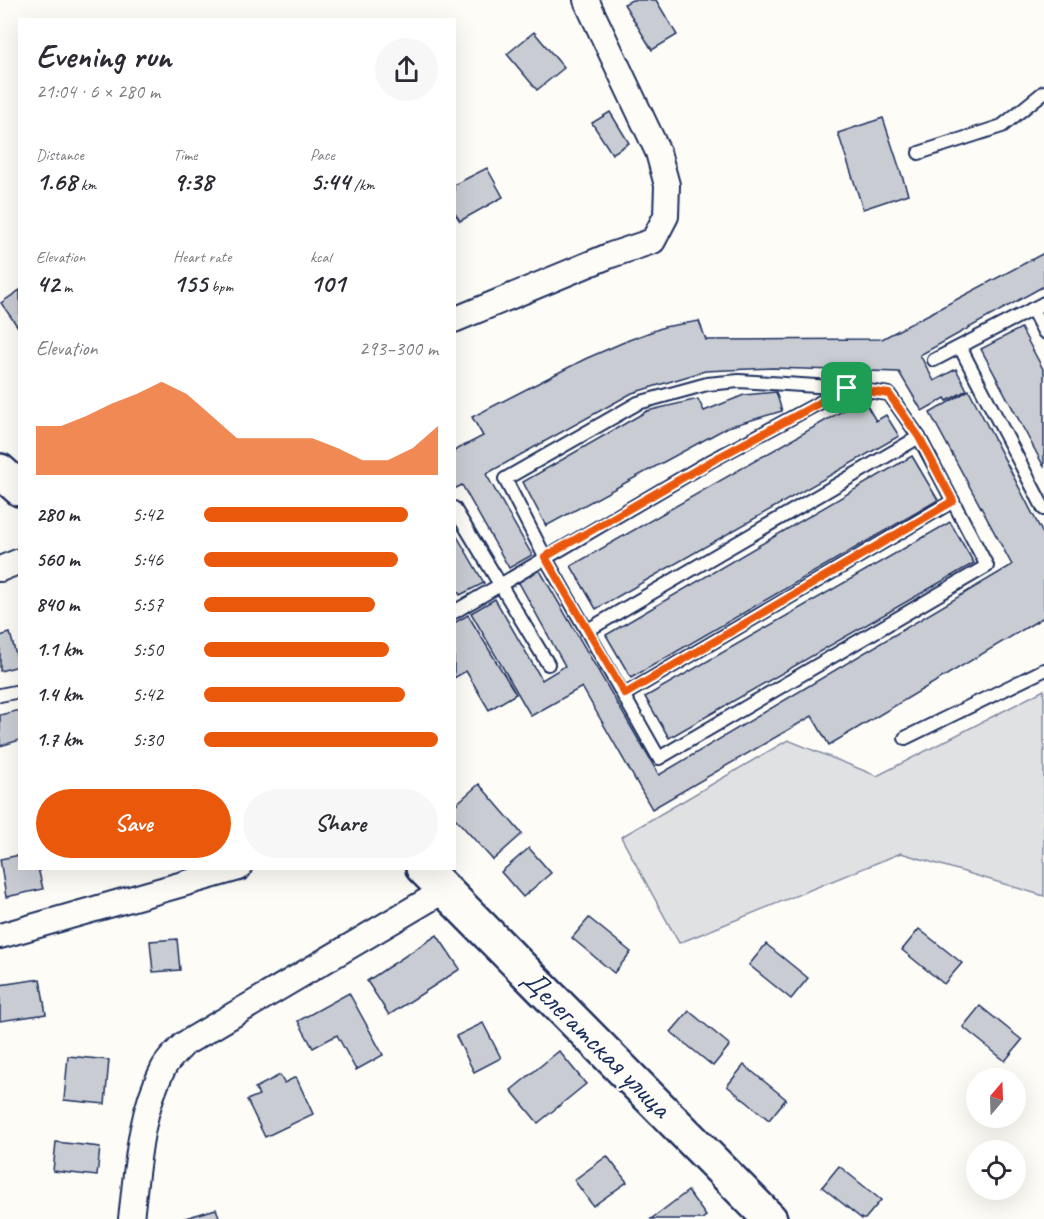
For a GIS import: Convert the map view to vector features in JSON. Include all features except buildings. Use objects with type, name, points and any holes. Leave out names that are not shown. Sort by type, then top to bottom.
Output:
[{"type":"street","points":[[456,319],[611,255],[652,241],[666,216],[667,185],[658,152],[586,0]]},
{"type":"street","points":[[0,471],[18,487]]},
{"type":"street","points":[[0,569],[18,562]]},
{"type":"street","points":[[0,936],[232,870]]},
{"type":"street","points":[[132,1219],[140,1144],[153,1092],[164,1066],[184,1044],[434,879]]},
{"type":"street","name":"Делегатская улица","points":[[434,879],[770,1219]]},
{"type":"lane","points":[[919,153],[1002,126],[1044,92]]},
{"type":"lane","points":[[934,360],[1044,303]]},
{"type":"lane","points":[[1032,309],[1044,332]]},
{"type":"lane","points":[[960,347],[1044,509]]},
{"type":"lane","points":[[739,381],[847,388],[889,394],[919,437],[987,566],[659,758],[625,694],[545,557],[505,479],[638,403],[706,384],[739,381]]},
{"type":"lane","points":[[456,611],[710,462],[847,388]]},
{"type":"lane","points":[[588,630],[919,437]]},
{"type":"lane","points":[[625,694],[953,501]]},
{"type":"lane","points":[[456,511],[548,664]]},
{"type":"lane","points":[[905,738],[1044,670]]},
{"type":"lane","points":[[0,695],[18,690]]},
{"type":"shaded area","points":[[1044,690],[1044,896],[901,853],[679,943],[621,837],[788,740],[877,776]]},
{"type":"route","points":[[847,388],[889,394],[919,437],[953,501],[625,694],[545,557],[710,462],[847,388]]}]
